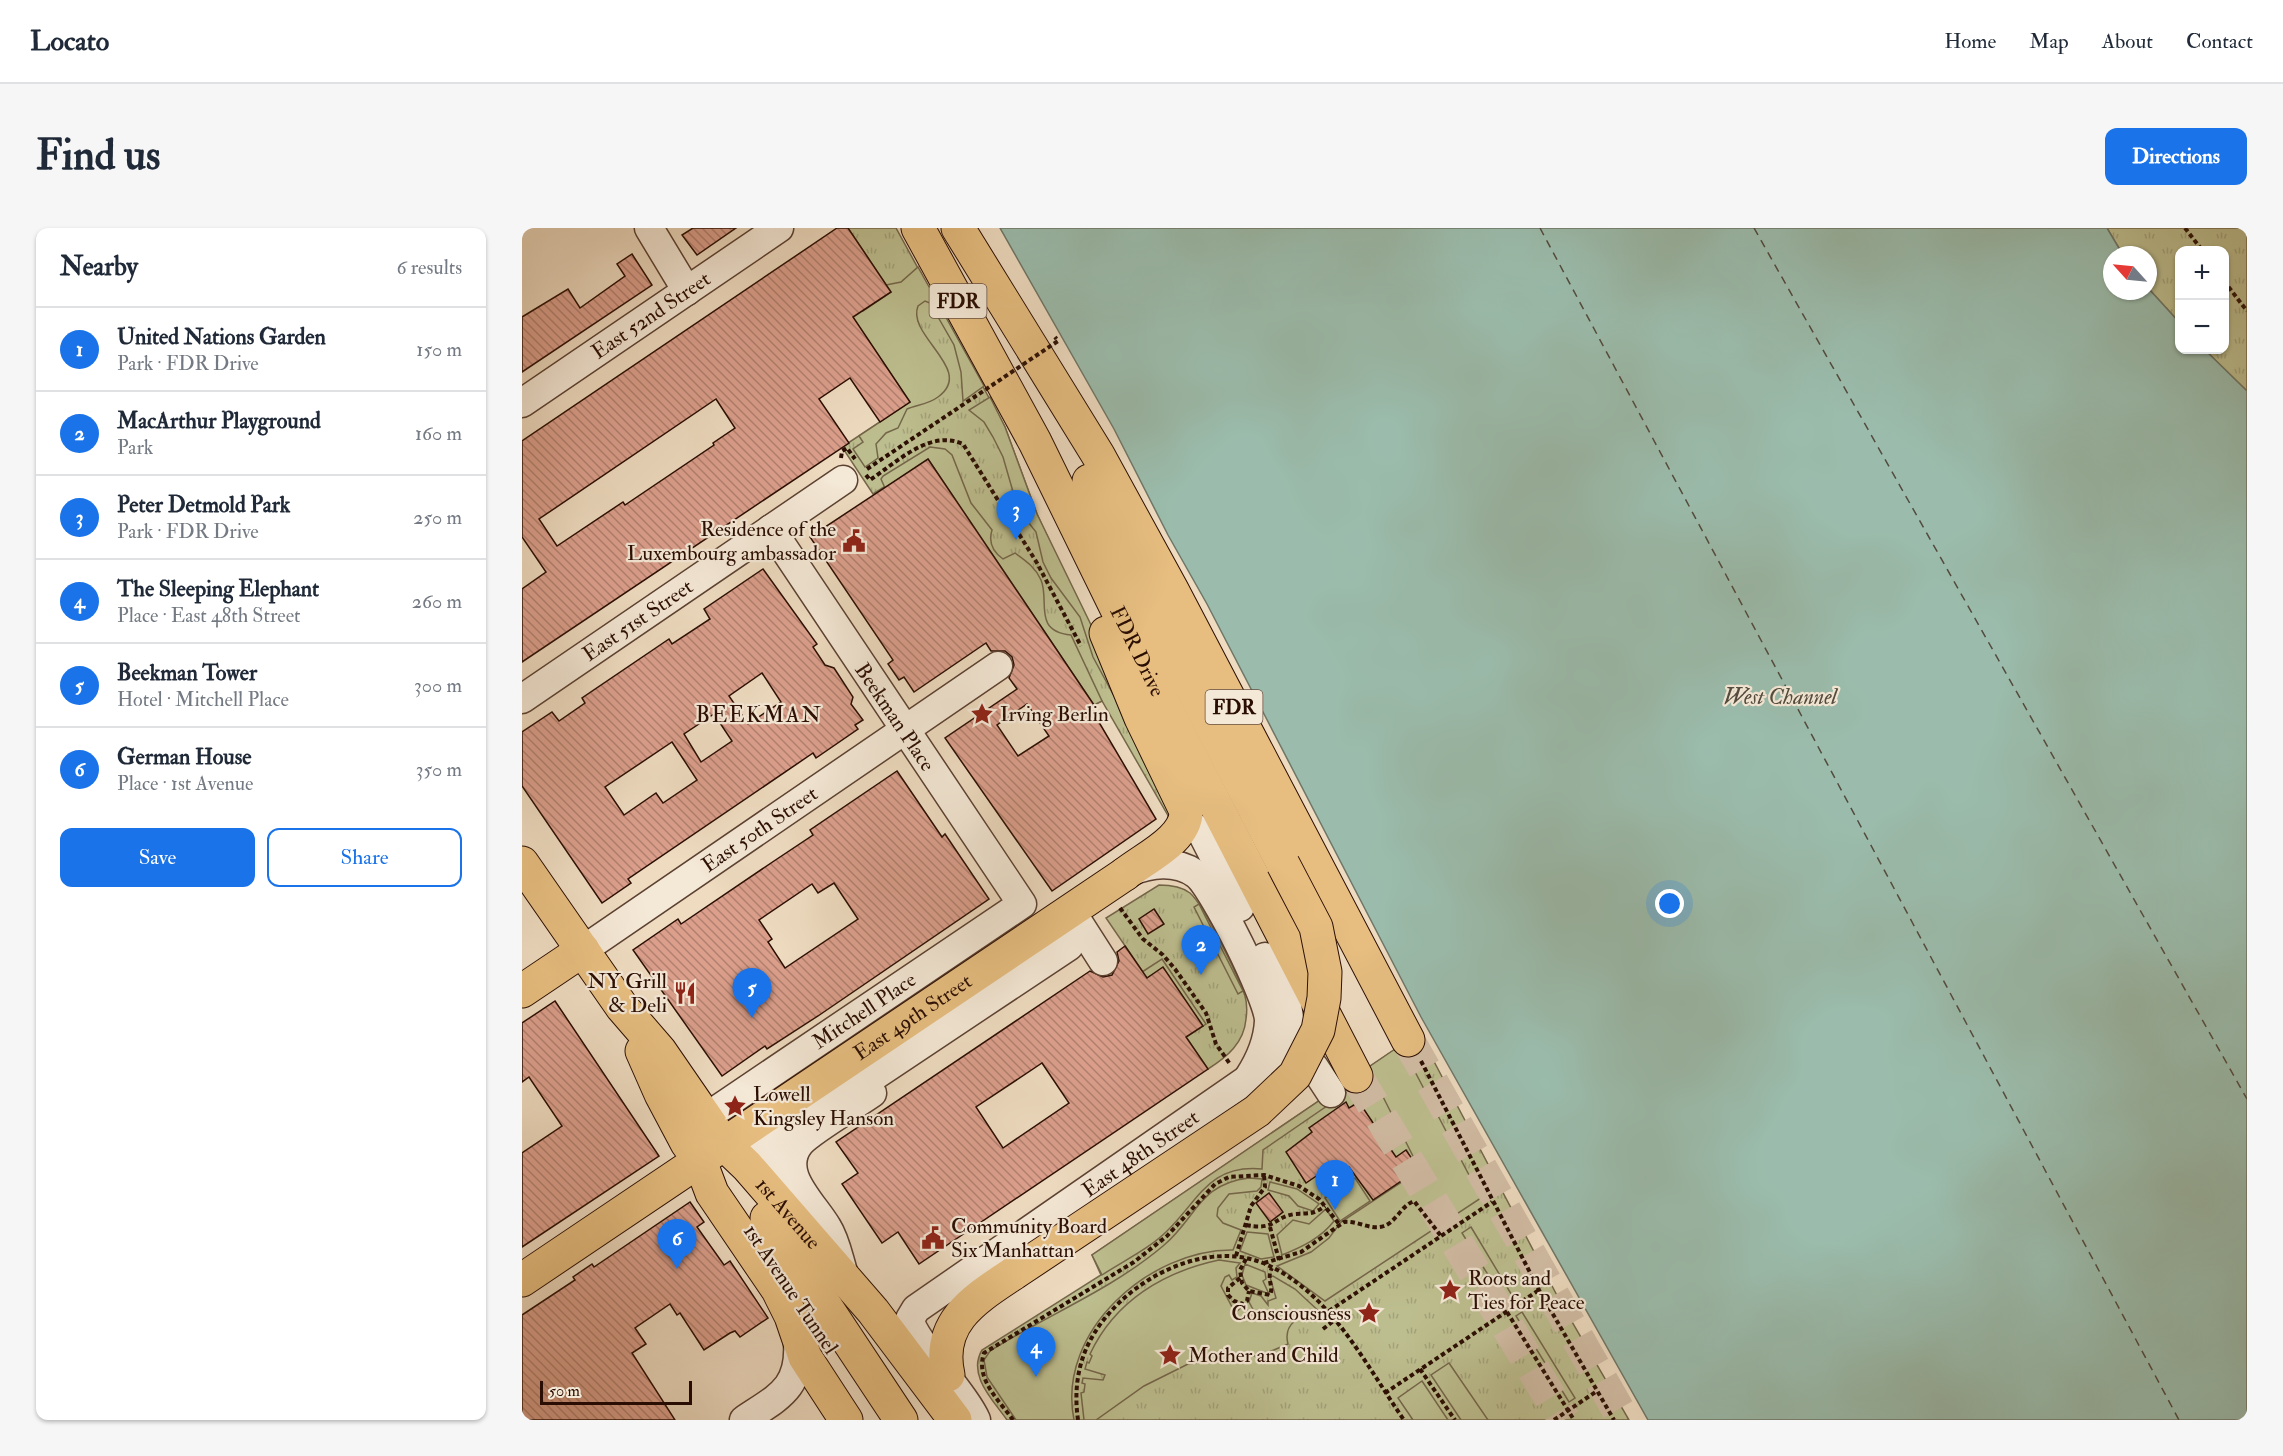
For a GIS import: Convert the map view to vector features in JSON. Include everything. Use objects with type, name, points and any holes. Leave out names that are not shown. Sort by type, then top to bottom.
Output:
[{"type":"main road","name":"FDR Drive","points":[[918,228],[1066,503],[1344,1085]]},
{"type":"main road","name":"FDR","points":[[958,228],[1098,455],[1172,590],[1413,1047]]},
{"type":"main road","points":[[948,1375],[944,1348],[952,1326],[975,1300],[1257,1111],[1286,1086],[1302,1065],[1322,1015],[1325,972],[1316,927],[1161,629],[1090,485],[1050,379]]},
{"type":"main road","points":[[1066,503],[1081,568],[1093,605],[1141,718],[1186,811],[1186,823]]},
{"type":"main road","name":"East 49th Street","points":[[522,1280],[712,1153],[832,1094],[1071,911],[1174,837],[1186,823]]},
{"type":"main road","name":"1st Avenue","points":[[522,863],[622,1007],[660,1051],[705,1118],[712,1153],[711,1193],[778,1290],[791,1316],[798,1342],[810,1367],[846,1420]]},
{"type":"main road","name":"East 50th Street","points":[[522,991],[584,950]]},
{"type":"main road","name":"1st Avenue","points":[[622,1007],[661,1094],[687,1143],[747,1166],[899,1344],[956,1420]]},
{"type":"main road","name":"1st Avenue Tunnel","points":[[712,1153],[724,1189],[811,1315],[879,1420]]},
{"type":"main road","name":"1st Avenue Tunnel","points":[[712,1153],[741,1179],[901,1420]]},
{"type":"street","points":[[649,228],[687,291]]},
{"type":"street","name":"East 52nd Street","points":[[522,403],[779,228]]},
{"type":"street","name":"East 51st Street","points":[[522,699],[854,471]]},
{"type":"street","name":"Beekman Place","points":[[771,529],[904,731],[1022,903]]},
{"type":"street","name":"East 50th Street","points":[[584,950],[998,666]]},
{"type":"street","points":[[1186,823],[1196,826],[1207,840],[1286,998],[1294,1051]]},
{"type":"street","points":[[1125,874],[1149,865],[1160,864],[1189,870],[1202,879],[1256,981],[1269,1019],[1278,1036],[1314,1067],[1344,1085]]},
{"type":"street","name":"Mitchell Place","points":[[705,1118],[1022,903]]},
{"type":"street","points":[[832,1094],[1098,953],[1071,911]]},
{"type":"street","points":[[832,1094],[844,1096],[1069,946],[1063,937],[832,1094],[792,1156],[791,1168],[797,1182],[829,1230],[846,1280]]},
{"type":"street","points":[[1235,1075],[1262,1054],[1269,1019]]},
{"type":"street","name":"East 48th Street","points":[[976,1420],[948,1375],[914,1331],[910,1319],[916,1309],[1235,1075],[1294,1051]]},
{"type":"street","points":[[744,1420],[789,1389],[797,1370],[798,1342]]},
{"type":"path","points":[[2185,228],[2199,246]]},
{"type":"path","points":[[2229,288],[2247,311]]},
{"type":"path","points":[[854,471],[1058,341],[1055,337]]},
{"type":"path","points":[[931,434],[935,439]]},
{"type":"path","points":[[849,450],[847,448],[842,451],[854,471],[870,480],[935,439],[953,439],[963,444],[970,451],[1037,563],[1083,651]]},
{"type":"path","points":[[1120,909],[1143,939],[1164,955],[1206,1013],[1216,1044],[1235,1075]]},
{"type":"path","points":[[1413,1047],[1539,1290],[1614,1420]]},
{"type":"path","points":[[1236,1256],[1251,1206],[1264,1187],[1264,1174]]},
{"type":"path","points":[[1013,1420],[983,1378],[980,1363],[984,1353],[1134,1262],[1167,1236],[1215,1184],[1229,1177],[1264,1174],[1299,1186],[1326,1206],[1339,1224]]},
{"type":"path","points":[[1263,1263],[1279,1260],[1312,1246],[1339,1224],[1349,1221],[1382,1227],[1414,1201],[1441,1236]]},
{"type":"path","points":[[1329,1311],[1492,1202]]},
{"type":"path","points":[[1246,1225],[1270,1227],[1296,1214],[1314,1214],[1326,1206]]},
{"type":"path","points":[[1270,1227],[1279,1260]]},
{"type":"path","points":[[1078,1420],[1077,1380],[1084,1356],[1093,1336],[1124,1300],[1158,1274],[1179,1264],[1201,1257],[1236,1256],[1263,1263],[1272,1268],[1329,1311],[1404,1420]]},
{"type":"path","points":[[1246,1259],[1240,1270],[1240,1278],[1250,1291],[1270,1295],[1272,1291],[1269,1274],[1272,1268]]},
{"type":"path","points":[[1240,1278],[1228,1288],[1228,1295],[1234,1301],[1243,1304],[1247,1301],[1250,1291]]},
{"type":"path","points":[[1385,1393],[1539,1290]]},
{"type":"path","points":[[1507,1312],[1574,1420]]},
{"type":"path","points":[[1323,1329],[1336,1319]]},
{"type":"path","points":[[1420,1370],[1455,1420]]},
{"type":"path","points":[[1554,1420],[1597,1391]]},
{"type":"green space","points":[[848,228],[896,228],[1005,427],[1037,514],[1173,805],[1170,819],[1102,701],[1094,705],[928,459],[873,494],[842,447],[910,402],[849,312],[863,311],[891,292]]},
{"type":"green space","points":[[2107,228],[2247,228],[2247,391],[2209,354],[2229,354],[2229,246],[2175,246],[2175,318],[2157,298],[2157,246],[2118,246]]},
{"type":"green space","points":[[918,267],[984,386],[963,401],[961,372],[954,345],[930,303],[925,301],[918,306],[917,317],[921,329],[945,364],[949,376],[948,387],[938,397],[927,403],[907,409],[898,428],[886,433],[876,444],[878,458],[865,467],[853,449],[863,442],[859,436],[910,402],[849,312],[863,311],[891,292],[886,285],[901,282]]},
{"type":"green space","points":[[990,397],[1005,427],[1037,514],[1094,631],[1116,693],[1113,694],[1093,657],[1080,617],[1051,578],[1043,562],[1036,532],[1018,509],[1003,457],[993,437],[984,422],[969,410]]},
{"type":"green space","points":[[930,447],[945,449],[952,455],[971,503],[992,530],[991,543],[997,553],[1003,559],[1015,553],[1036,571],[1043,588],[1047,621],[1051,628],[1071,635],[1102,701],[1094,705],[928,459],[885,488],[881,479],[883,476]]},
{"type":"green space","points":[[1159,885],[1183,889],[1196,900],[1220,942],[1245,996],[1246,1016],[1242,1035],[1228,1054],[1208,1069],[1186,1037],[1203,1026],[1147,978],[1106,918]]},
{"type":"green space","points":[[1199,904],[1243,991],[1238,994],[1194,907]]},
{"type":"green space","points":[[1162,959],[1206,1024],[1203,1026],[1163,968],[1147,978],[1142,972]]},
{"type":"green space","points":[[1419,1033],[1561,1303],[1629,1420],[1007,1420],[989,1396],[980,1378],[978,1359],[982,1350],[1101,1275],[1092,1255]]},
{"type":"green space","points":[[1401,1045],[1481,1198],[1325,1301],[1277,1266],[1311,1252],[1329,1238],[1341,1222],[1420,1170],[1372,1075],[1263,1150],[1262,1169],[1229,1172],[1217,1178],[1197,1196],[1160,1237],[1102,1275],[1092,1255]]},
{"type":"green space","points":[[1249,1178],[1262,1179],[1261,1187],[1257,1191],[1229,1194],[1218,1208],[1217,1216],[1223,1223],[1241,1230],[1233,1250],[1202,1253],[1171,1264],[1141,1280],[1116,1301],[1095,1327],[1080,1356],[1072,1387],[1074,1420],[1016,1420],[987,1377],[984,1360],[990,1351],[1143,1262],[1174,1235],[1208,1195],[1232,1181]]},
{"type":"green space","points":[[1355,1178],[1370,1201],[1340,1221],[1325,1198]]},
{"type":"green space","points":[[1270,1182],[1297,1189],[1319,1204],[1313,1211],[1298,1206],[1289,1196],[1268,1190]]},
{"type":"green space","points":[[1326,1209],[1334,1221],[1329,1227],[1311,1241],[1282,1255],[1277,1235],[1293,1220],[1309,1224]]},
{"type":"green space","points":[[1471,1227],[1513,1297],[1505,1302],[1462,1233]]},
{"type":"green space","points":[[1247,1232],[1268,1234],[1274,1257],[1261,1259],[1240,1251]]},
{"type":"green space","points":[[1219,1260],[1240,1263],[1236,1268],[1237,1277],[1232,1280],[1229,1275],[1225,1277],[1221,1286],[1232,1307],[1235,1307],[1237,1311],[1243,1306],[1253,1316],[1256,1315],[1249,1302],[1252,1293],[1261,1296],[1268,1305],[1268,1301],[1276,1298],[1270,1277],[1273,1276],[1295,1289],[1323,1315],[1318,1318],[1305,1316],[1294,1321],[1288,1331],[1288,1344],[1262,1355],[1188,1364],[1144,1386],[1096,1420],[1084,1420],[1081,1393],[1084,1392],[1083,1378],[1103,1380],[1105,1375],[1085,1369],[1087,1362],[1089,1363],[1092,1356],[1090,1354],[1100,1335],[1113,1319],[1127,1304],[1160,1281],[1198,1265]]},
{"type":"green space","points":[[1245,1264],[1265,1272],[1266,1279],[1263,1281],[1269,1294],[1246,1285],[1242,1275]]},
{"type":"green space","points":[[1522,1312],[1575,1398],[1569,1402],[1516,1316]]},
{"type":"green space","points":[[1449,1363],[1488,1420],[1461,1420],[1431,1375]]},
{"type":"green space","points":[[1422,1381],[1448,1420],[1413,1420],[1398,1398]]},
{"type":"water","name":"West Channel","points":[[1000,228],[2107,228],[2118,246],[2103,246],[2103,300],[2157,300],[2157,298],[2175,318],[2175,354],[2209,354],[2247,391],[2247,1420],[1648,1420],[1421,1017],[1114,429]]},
{"type":"building","points":[[693,228],[736,228],[697,255],[682,235]]},
{"type":"building","points":[[837,228],[848,228],[891,292],[853,317],[910,402],[880,422],[850,378],[819,399],[849,443],[522,662],[522,589],[546,572],[522,537],[522,441]],"holes":[[[716,399],[735,428],[713,443],[714,445],[625,505],[623,502],[557,546],[539,519]]]},
{"type":"building","points":[[632,254],[652,285],[522,372],[522,317],[568,289],[580,308],[625,276],[617,264]]},
{"type":"building","points":[[928,459],[1094,705],[1090,707],[1156,819],[1052,891],[945,738],[1017,689],[1009,678],[1014,665],[1012,657],[1005,651],[991,651],[986,643],[914,692],[904,677],[899,680],[888,664],[893,660],[810,537]],"holes":[[[1027,704],[1049,736],[1018,756],[997,725]]]},
{"type":"building","points":[[763,569],[817,644],[813,647],[825,665],[834,668],[853,697],[851,704],[863,720],[855,725],[858,729],[816,758],[813,753],[628,879],[631,883],[602,903],[522,786],[522,732],[552,712],[559,721],[585,703],[582,698],[669,639],[672,644],[710,619],[704,609]],"holes":[[[762,673],[781,702],[748,724],[729,696]],[[714,714],[732,741],[701,762],[684,734]],[[672,742],[697,780],[663,803],[656,793],[624,815],[605,787]]]},
{"type":"building","points":[[897,771],[942,837],[945,834],[989,899],[818,1016],[767,1049],[765,1046],[722,1076],[633,950],[678,919],[681,924],[813,835],[810,830]],"holes":[[[834,883],[858,919],[785,968],[768,942],[772,939],[759,920],[812,884],[818,893]]]},
{"type":"building","points":[[1154,909],[1164,924],[1148,934],[1139,919]]},
{"type":"building","points":[[1125,946],[1147,978],[1163,967],[1203,1026],[1186,1037],[1208,1069],[919,1264],[898,1232],[882,1243],[842,1184],[858,1173],[836,1142],[1090,971],[1103,977],[1112,975],[1119,961],[1117,952]],"holes":[[[1042,1063],[1069,1103],[1003,1148],[976,1107]]]},
{"type":"building","points":[[555,1001],[659,1156],[522,1247],[522,1153],[562,1126],[529,1077],[522,1082],[522,1023]]},
{"type":"building","points":[[1346,1102],[1349,1108],[1359,1102],[1396,1157],[1406,1150],[1419,1169],[1373,1200],[1349,1167],[1340,1173],[1334,1164],[1306,1183],[1286,1152],[1312,1132],[1309,1128]]},
{"type":"building","points":[[1269,1193],[1283,1212],[1270,1222],[1256,1203]]},
{"type":"building","points":[[690,1202],[704,1222],[697,1227],[724,1265],[730,1261],[768,1318],[740,1337],[735,1331],[704,1350],[680,1313],[677,1315],[670,1304],[635,1328],[646,1344],[632,1353],[675,1420],[522,1420],[522,1315],[575,1280],[573,1277],[592,1264],[594,1267]]},
{"type":"ferry route","points":[[1540,228],[2179,1420]]},
{"type":"ferry route","points":[[1754,228],[2247,1099]]},
{"type":"tunnel","points":[[1408,1040],[1624,1420]]},
{"type":"tunnel","points":[[1356,1076],[1564,1420]]},
{"type":"place","name":"Peter Detmold Park","points":[[1016,540]]},
{"type":"place","name":"Residence of the Luxembourg ambassador","points":[[854,541]]},
{"type":"place","name":"Irving Berlin","points":[[982,714]]},
{"type":"place","name":"MacArthur Playground","points":[[1201,975]]},
{"type":"place","name":"NY Grill & Deli","points":[[685,993]]},
{"type":"place","name":"Beekman Tower","points":[[752,1018]]},
{"type":"place","name":"Lowell Kingsley Hanson","points":[[735,1106]]},
{"type":"place","name":"United Nations Garden","points":[[1335,1210]]},
{"type":"place","name":"Community Board Six Manhattan","points":[[933,1238]]},
{"type":"place","name":"German House","points":[[677,1269]]},
{"type":"place","name":"Roots and Ties for Peace","points":[[1450,1290]]},
{"type":"place","name":"Consciousness","points":[[1369,1313]]},
{"type":"place","name":"Mother and Child","points":[[1170,1355]]},
{"type":"place","name":"The Sleeping Elephant","points":[[1036,1377]]},
{"type":"district","name":"BEEKMAN","points":[[759,714]]}]
